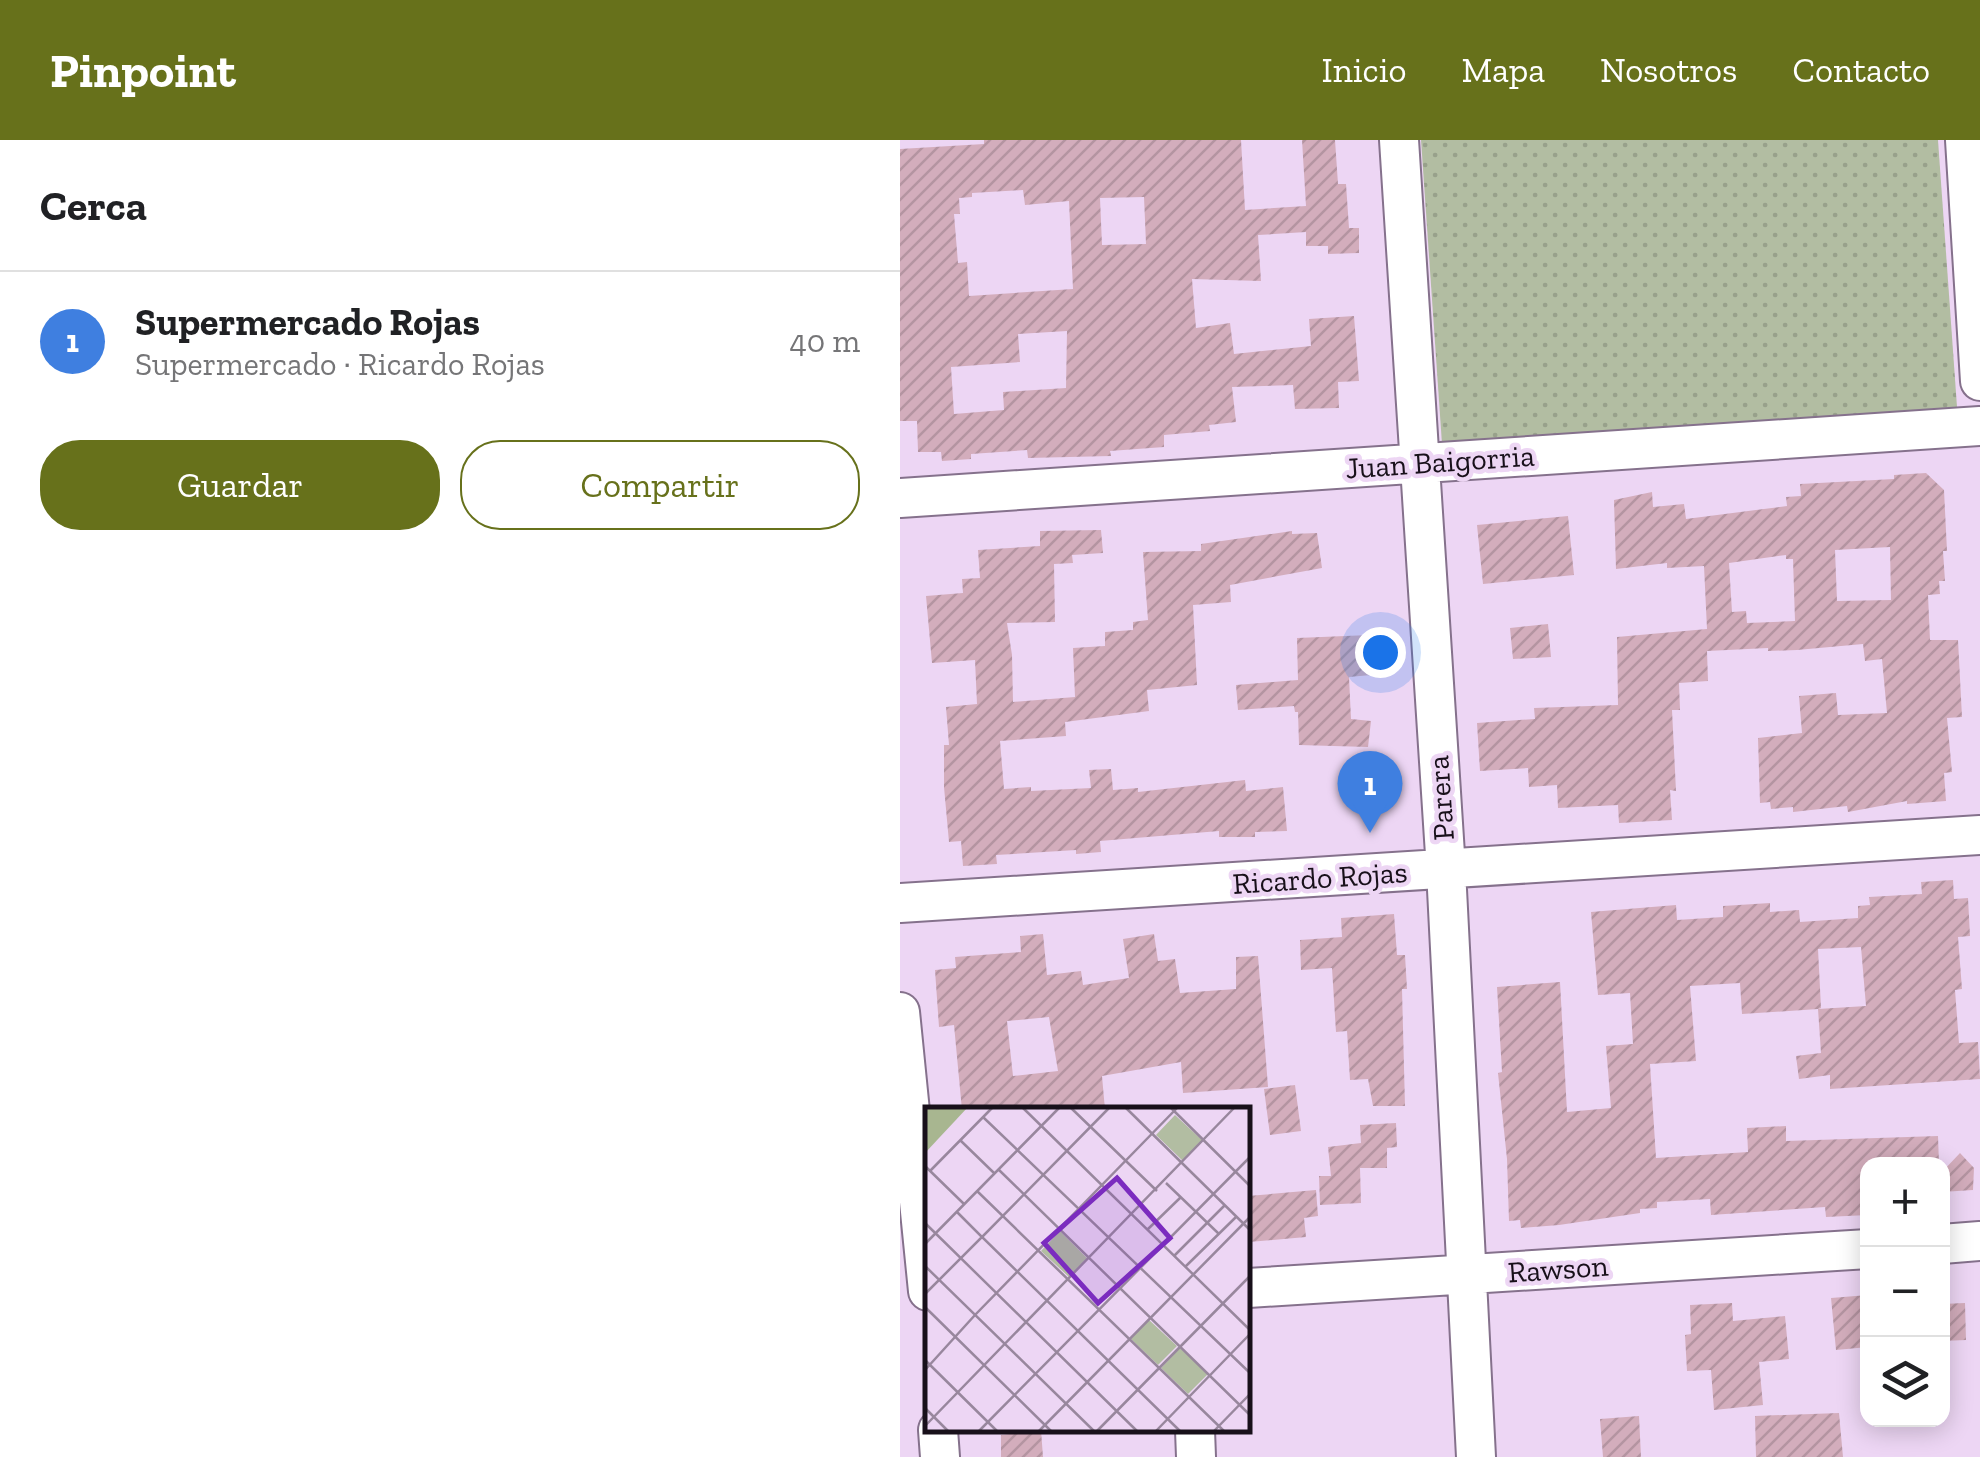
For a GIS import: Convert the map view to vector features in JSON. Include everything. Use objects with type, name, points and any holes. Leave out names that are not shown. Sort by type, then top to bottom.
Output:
[{"type":"street","name":"Parera","points":[[1398,140],[1446,870],[1476,1457]]},
{"type":"street","points":[[1965,140],[1980,381]]},
{"type":"street","name":"Juan Baigorria","points":[[900,498],[1980,426]]},
{"type":"street","name":"Ricardo Rojas","points":[[900,904],[1980,835]]},
{"type":"street","points":[[900,1012],[925,1261]]},
{"type":"street","points":[[1950,1244],[1980,1242]]},
{"type":"street","name":"Rawson","points":[[1250,1288],[1860,1249]]},
{"type":"street","points":[[900,1311],[925,1309]]},
{"type":"street","points":[[938,1432],[940,1457]]},
{"type":"street","points":[[1195,1432],[1196,1457]]},
{"type":"green space","points":[[1421,140],[1938,140],[1957,407],[1442,444]]},
{"type":"building","points":[[984,140],[1241,140],[1245,210],[1306,206],[1302,140],[1335,140],[1338,184],[1346,184],[1349,228],[1359,228],[1359,253],[1328,254],[1328,246],[1306,246],[1306,232],[1258,235],[1261,281],[1192,279],[1196,328],[1230,323],[1234,354],[1311,346],[1309,319],[1354,316],[1359,381],[1338,382],[1339,408],[1295,409],[1293,385],[1232,387],[1236,422],[1209,425],[1210,431],[1164,435],[1164,447],[1110,451],[1111,456],[1028,458],[1027,450],[971,454],[971,459],[942,461],[941,452],[918,452],[917,421],[900,421],[900,149],[984,144]],"holes":[[[1023,190],[1025,205],[1069,201],[1073,289],[969,296],[967,262],[958,263],[954,214],[960,214],[959,198],[972,197],[972,193]],[[1144,197],[1146,244],[1102,245],[1100,198]],[[1067,331],[1066,388],[1003,392],[1004,410],[954,414],[951,367],[1020,362],[1018,334]]]},
{"type":"building","points":[[1926,473],[1944,490],[1945,581],[1939,581],[1940,594],[1928,595],[1930,640],[1958,640],[1962,717],[1947,718],[1952,772],[1944,773],[1946,801],[1907,801],[1848,812],[1847,806],[1793,812],[1793,807],[1771,809],[1770,802],[1760,803],[1758,738],[1802,733],[1799,696],[1836,693],[1838,715],[1887,713],[1882,659],[1865,661],[1863,644],[1797,650],[1707,651],[1708,681],[1679,683],[1680,710],[1672,710],[1676,791],[1670,790],[1672,820],[1619,823],[1618,805],[1558,808],[1557,785],[1529,787],[1528,768],[1480,771],[1477,723],[1535,719],[1534,708],[1618,705],[1617,637],[1707,629],[1704,566],[1667,568],[1667,563],[1616,569],[1614,500],[1652,492],[1653,507],[1684,504],[1686,519],[1787,506],[1786,497],[1801,496],[1800,484],[1894,479],[1894,475]],"holes":[[[1890,547],[1891,600],[1837,601],[1835,550]],[[1786,555],[1786,559],[1793,559],[1795,621],[1747,623],[1746,611],[1732,612],[1729,563]]]},
{"type":"building","points":[[1568,516],[1574,575],[1483,584],[1477,525]]},
{"type":"building","points":[[1101,530],[1103,553],[1072,555],[1073,563],[1054,564],[1055,622],[1007,623],[1013,702],[1075,697],[1073,648],[1105,646],[1105,632],[1133,630],[1133,622],[1148,620],[1143,552],[1201,551],[1201,544],[1292,531],[1317,533],[1322,568],[1230,585],[1231,602],[1193,605],[1197,685],[1147,690],[1149,711],[1065,722],[1066,736],[1000,741],[1004,789],[1091,788],[1089,770],[1111,769],[1113,790],[1138,788],[1138,792],[1245,780],[1246,791],[1283,787],[1287,831],[1255,832],[1255,837],[1219,837],[1219,831],[1100,841],[1101,852],[996,855],[997,864],[963,866],[961,841],[949,842],[944,787],[944,745],[949,745],[946,707],[977,704],[975,660],[932,663],[926,596],[963,593],[962,579],[980,578],[978,550],[1040,546],[1040,531]]},
{"type":"building","points":[[1548,624],[1551,657],[1513,659],[1510,628]]},
{"type":"building","points":[[1394,634],[1396,664],[1370,667],[1371,675],[1349,677],[1351,719],[1371,721],[1368,747],[1299,745],[1298,712],[1294,706],[1238,710],[1236,685],[1298,680],[1297,638]]},
{"type":"building","points":[[1953,880],[1954,899],[1968,898],[1970,936],[1958,937],[1962,989],[1955,990],[1959,1043],[1978,1042],[1980,1079],[1830,1089],[1830,1075],[1799,1079],[1796,1056],[1821,1053],[1818,1009],[1742,1014],[1740,983],[1690,986],[1696,1061],[1650,1064],[1656,1158],[1748,1152],[1747,1128],[1786,1126],[1786,1141],[1938,1136],[1939,1157],[1860,1157],[1860,1215],[1826,1217],[1825,1207],[1711,1215],[1710,1199],[1657,1202],[1657,1208],[1640,1209],[1640,1213],[1559,1225],[1521,1228],[1520,1220],[1509,1221],[1498,1073],[1502,1072],[1497,987],[1560,982],[1567,1112],[1611,1108],[1606,1046],[1633,1044],[1630,993],[1598,995],[1591,912],[1676,905],[1677,920],[1723,917],[1723,906],[1770,903],[1770,912],[1799,910],[1800,922],[1858,918],[1858,906],[1870,905],[1869,897],[1922,894],[1921,882]],"holes":[[[1861,947],[1866,1006],[1818,1009],[1818,949]]]},
{"type":"building","points":[[1394,914],[1397,955],[1405,955],[1407,989],[1402,989],[1405,1106],[1373,1106],[1368,1079],[1350,1080],[1347,1031],[1336,1032],[1332,968],[1301,970],[1300,940],[1342,937],[1341,918]]},
{"type":"building","points":[[1043,934],[1047,975],[1081,971],[1083,985],[1129,978],[1123,939],[1154,934],[1158,961],[1175,959],[1180,993],[1236,989],[1236,957],[1258,956],[1268,1087],[1183,1093],[1181,1062],[1102,1076],[1105,1107],[962,1107],[954,1025],[939,1027],[935,970],[956,968],[955,957],[1021,952],[1020,936]],"holes":[[[1049,1017],[1058,1071],[1013,1076],[1007,1021]]]},
{"type":"building","points":[[1295,1085],[1301,1131],[1270,1135],[1264,1089]]},
{"type":"building","points":[[1396,1123],[1397,1147],[1387,1148],[1387,1168],[1360,1168],[1361,1203],[1320,1205],[1319,1176],[1331,1176],[1328,1147],[1361,1143],[1360,1125]]},
{"type":"building","points":[[1960,1153],[1974,1168],[1973,1190],[1950,1191],[1950,1164]]},
{"type":"building","points":[[1316,1190],[1318,1216],[1304,1218],[1306,1237],[1250,1242],[1250,1196]]},
{"type":"building","points":[[1860,1296],[1860,1348],[1836,1350],[1831,1298]]},
{"type":"building","points":[[1732,1303],[1733,1321],[1785,1316],[1789,1359],[1759,1362],[1763,1405],[1714,1410],[1711,1370],[1687,1371],[1685,1335],[1691,1334],[1690,1305]]},
{"type":"building","points":[[1965,1303],[1966,1340],[1950,1341],[1950,1304]]},
{"type":"building","points":[[1839,1413],[1843,1457],[1756,1457],[1755,1416]]},
{"type":"building","points":[[1639,1416],[1641,1457],[1603,1457],[1600,1419]]},
{"type":"building","points":[[1041,1432],[1043,1457],[1001,1457],[1001,1435]]},
{"type":"place","name":"Supermercado Rojas","points":[[1370,833]]}]
